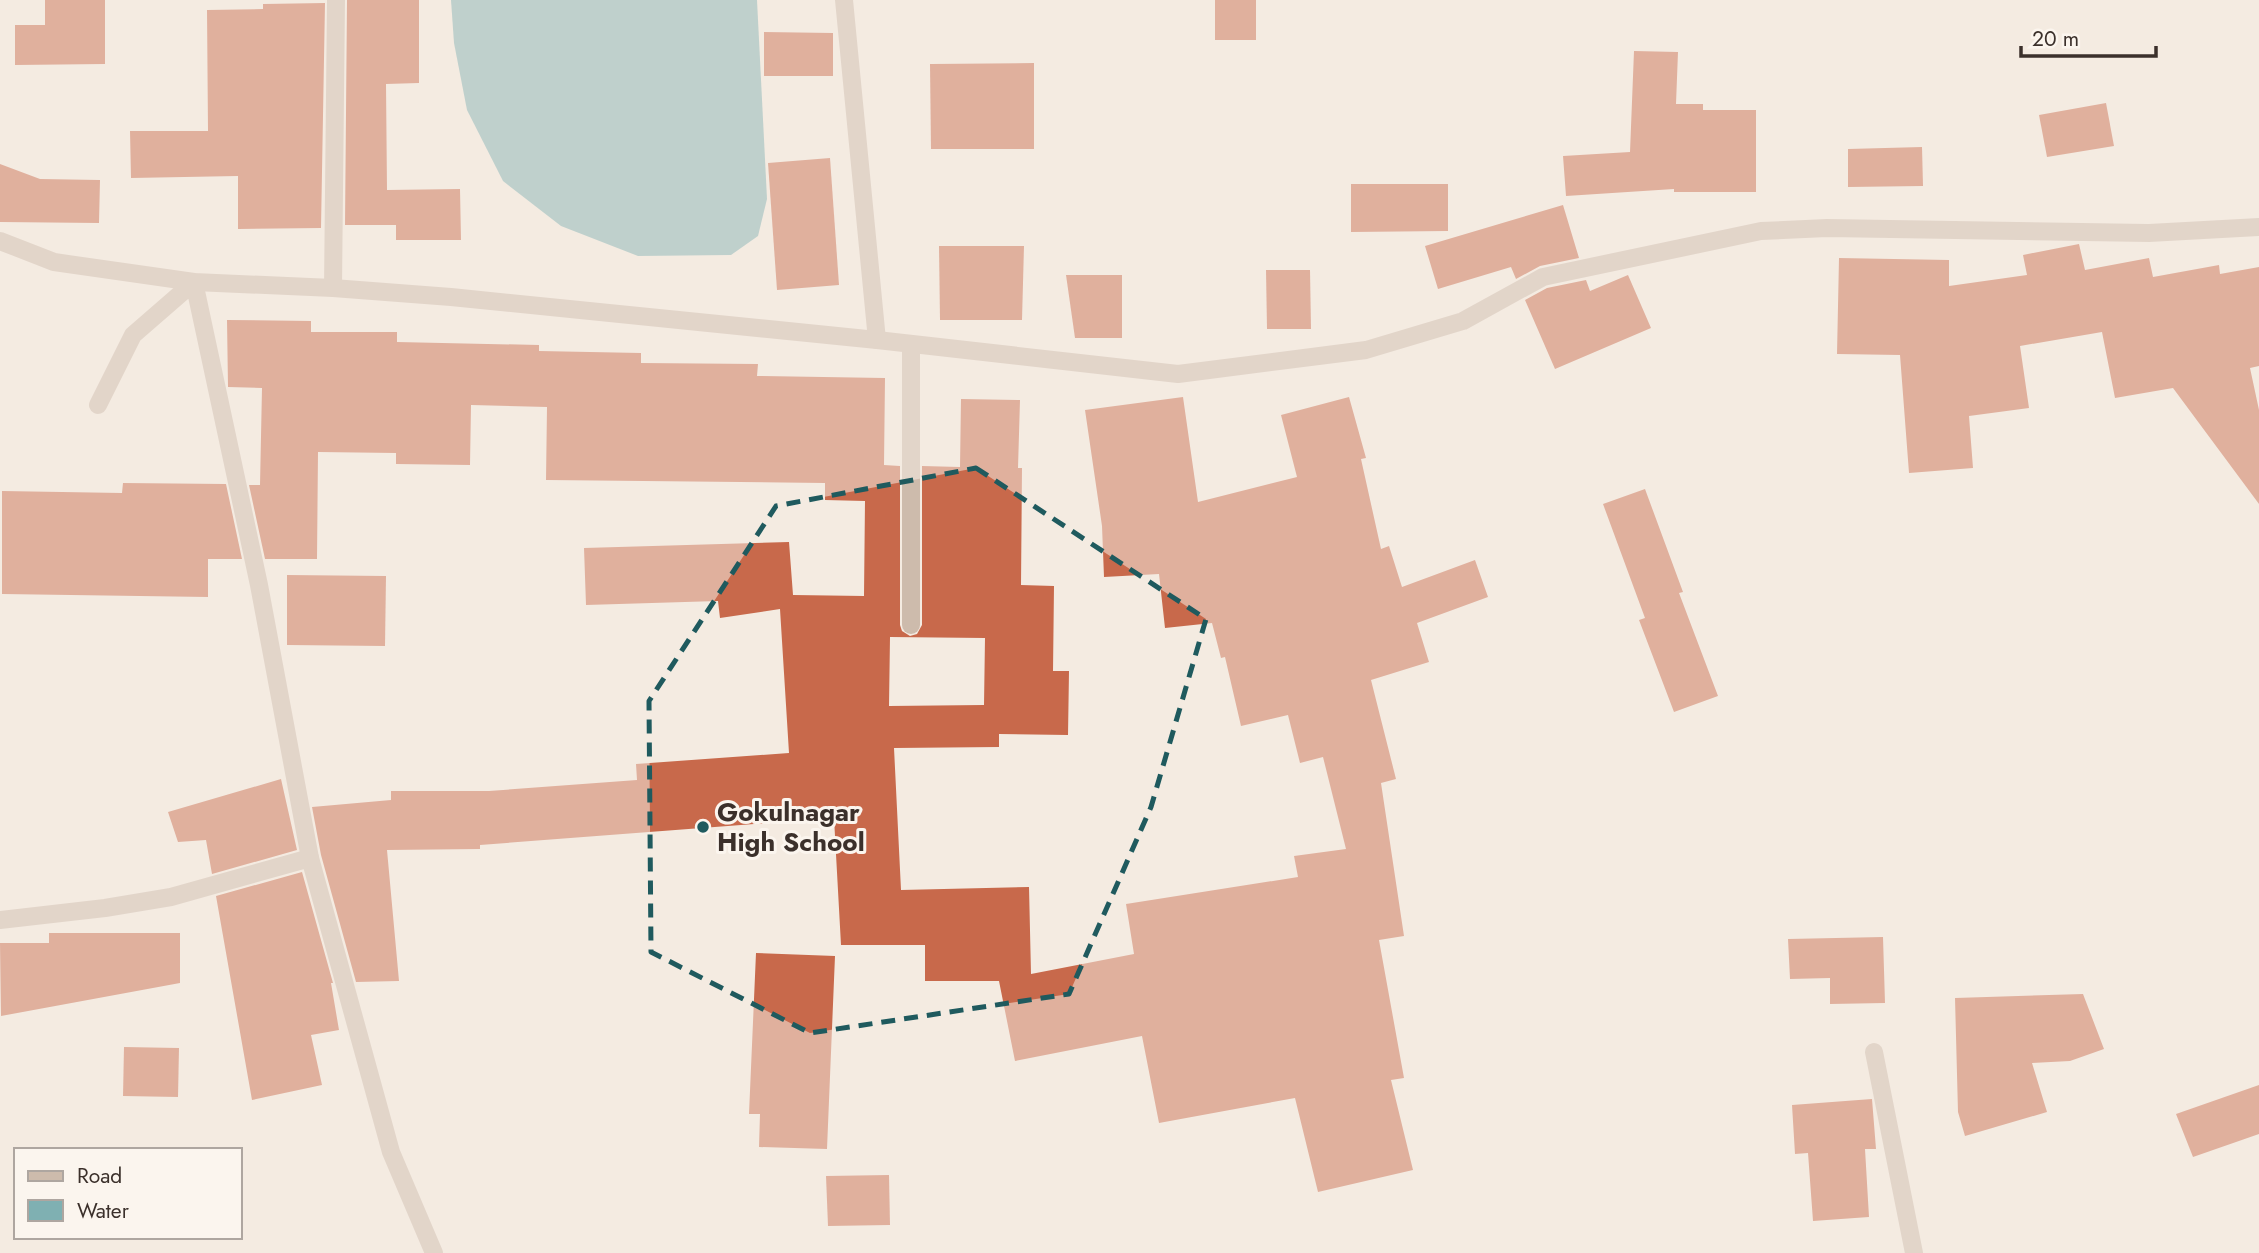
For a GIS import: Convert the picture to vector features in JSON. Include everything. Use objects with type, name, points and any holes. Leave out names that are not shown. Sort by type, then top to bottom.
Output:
[{"type":"street","points":[[333,288],[336,0]]},
{"type":"street","points":[[844,0],[877,340]]},
{"type":"street","points":[[0,242],[54,262],[194,282],[333,288],[451,297],[1178,373],[1366,350],[1463,321],[1543,277],[1761,231],[1841,229],[2149,233],[2259,227]]},
{"type":"street","points":[[98,405],[133,335],[194,282]]},
{"type":"street","points":[[194,282],[259,585],[310,858],[391,1152],[434,1253]]},
{"type":"street","points":[[911,344],[911,625]]},
{"type":"street","points":[[0,920],[171,897],[310,858]]},
{"type":"street","points":[[1874,1052],[1914,1253]]},
{"type":"highlighted area","points":[[976,468],[1206,619],[1151,807],[1069,994],[810,1033],[651,952],[649,701],[776,506]]},
{"type":"water","points":[[451,0],[757,0],[767,199],[758,236],[731,255],[638,256],[561,226],[503,181],[467,110],[454,43]]},
{"type":"building","points":[[45,0],[105,0],[105,64],[15,65],[15,25],[45,25]]},
{"type":"building","points":[[347,0],[419,0],[419,83],[386,84],[387,190],[460,189],[461,240],[396,240],[396,225],[345,225]]},
{"type":"building","points":[[1215,0],[1256,0],[1256,40],[1215,40]]},
{"type":"building","points":[[325,3],[321,228],[238,229],[238,176],[131,178],[130,131],[208,131],[207,10],[263,9],[263,4]]},
{"type":"building","points":[[764,32],[833,33],[833,76],[764,76]]},
{"type":"building","points":[[1634,51],[1678,52],[1676,104],[1703,104],[1703,110],[1756,110],[1756,192],[1674,192],[1674,189],[1566,196],[1563,156],[1630,152]]},
{"type":"building","points":[[1034,63],[1034,149],[931,149],[930,64]]},
{"type":"building","points":[[2106,103],[2114,146],[2047,157],[2039,115]]},
{"type":"building","points":[[1922,147],[1923,186],[1848,187],[1848,149]]},
{"type":"building","points":[[830,158],[839,285],[777,290],[768,163]]},
{"type":"building","points":[[0,164],[40,179],[100,180],[99,223],[0,222]]},
{"type":"building","points":[[1351,184],[1448,184],[1448,231],[1351,232]]},
{"type":"building","points":[[1563,205],[1579,258],[1540,266],[1516,279],[1511,267],[1438,289],[1425,246]]},
{"type":"building","points":[[2079,244],[2085,270],[2149,258],[2153,277],[2219,265],[2220,274],[2259,267],[2259,366],[2250,368],[2259,410],[2259,504],[2173,388],[2115,398],[2102,332],[2020,346],[2029,408],[1969,416],[1973,468],[1909,473],[1900,355],[1837,354],[1839,258],[1949,260],[1949,286],[2027,275],[2023,255]]},
{"type":"building","points":[[939,246],[1024,246],[1022,320],[940,320]]},
{"type":"building","points":[[1266,270],[1310,270],[1311,329],[1267,329]]},
{"type":"building","points":[[1066,275],[1122,275],[1122,338],[1075,338]]},
{"type":"building","points":[[1628,275],[1651,328],[1555,369],[1525,300],[1547,288],[1586,280],[1590,291]]},
{"type":"building","points":[[227,320],[311,321],[311,332],[397,332],[397,342],[539,345],[539,351],[641,353],[641,363],[758,364],[757,376],[885,378],[884,465],[900,466],[900,625],[902,631],[910,636],[917,634],[922,625],[922,466],[960,467],[961,399],[1020,400],[1018,468],[1022,468],[1021,585],[1054,586],[1053,671],[1069,671],[1068,735],[999,734],[999,747],[894,748],[901,890],[1029,887],[1031,974],[1134,954],[1126,904],[1298,877],[1294,856],[1346,849],[1323,757],[1300,763],[1288,715],[1241,726],[1225,657],[1221,658],[1212,623],[1165,628],[1159,574],[1104,577],[1102,526],[1085,410],[1183,397],[1198,502],[1297,477],[1281,415],[1349,397],[1366,458],[1361,459],[1381,549],[1389,546],[1402,587],[1475,560],[1488,597],[1417,623],[1429,662],[1371,680],[1396,779],[1381,783],[1404,936],[1379,940],[1404,1078],[1391,1080],[1413,1170],[1318,1192],[1295,1098],[1159,1123],[1142,1036],[1015,1061],[999,981],[925,981],[925,945],[841,945],[834,818],[480,845],[480,849],[387,850],[399,981],[356,982],[321,855],[312,807],[391,800],[391,791],[489,791],[637,780],[636,764],[789,753],[780,609],[720,618],[718,601],[586,605],[584,548],[789,542],[793,595],[864,596],[865,501],[825,500],[825,483],[546,480],[547,407],[471,405],[470,465],[396,464],[396,453],[318,452],[317,559],[265,559],[249,485],[260,485],[262,388],[228,387]],"holes":[[[890,637],[985,638],[984,705],[889,706]]]},
{"type":"building","points":[[123,483],[226,484],[242,559],[208,559],[208,597],[2,594],[2,491],[122,493]]},
{"type":"building","points":[[1645,489],[1683,592],[1679,593],[1718,696],[1674,712],[1639,620],[1645,618],[1603,504]]},
{"type":"building","points":[[287,575],[386,576],[385,646],[287,645]]},
{"type":"building","points":[[281,779],[297,850],[212,874],[206,840],[178,842],[168,812]]},
{"type":"building","points":[[302,872],[333,983],[339,1030],[311,1035],[322,1085],[252,1100],[216,896]]},
{"type":"building","points":[[49,933],[180,933],[180,983],[1,1016],[0,943],[49,943]]},
{"type":"building","points":[[1883,937],[1885,1003],[1830,1004],[1830,978],[1790,979],[1788,939]]},
{"type":"building","points":[[756,953],[835,956],[827,1149],[759,1147],[760,1114],[749,1114]]},
{"type":"building","points":[[2083,994],[2104,1049],[2070,1061],[2032,1063],[2047,1112],[1965,1136],[1958,1112],[1955,998]]},
{"type":"building","points":[[124,1047],[179,1048],[178,1097],[123,1096]]},
{"type":"building","points":[[2259,1085],[2259,1134],[2193,1157],[2176,1114]]},
{"type":"building","points":[[1872,1099],[1876,1149],[1865,1149],[1869,1217],[1813,1221],[1808,1153],[1795,1154],[1792,1105]]},
{"type":"building","points":[[889,1175],[890,1225],[828,1226],[826,1176]]},
{"type":"place","name":"Gokulnagar High School","points":[[703,827]]}]
